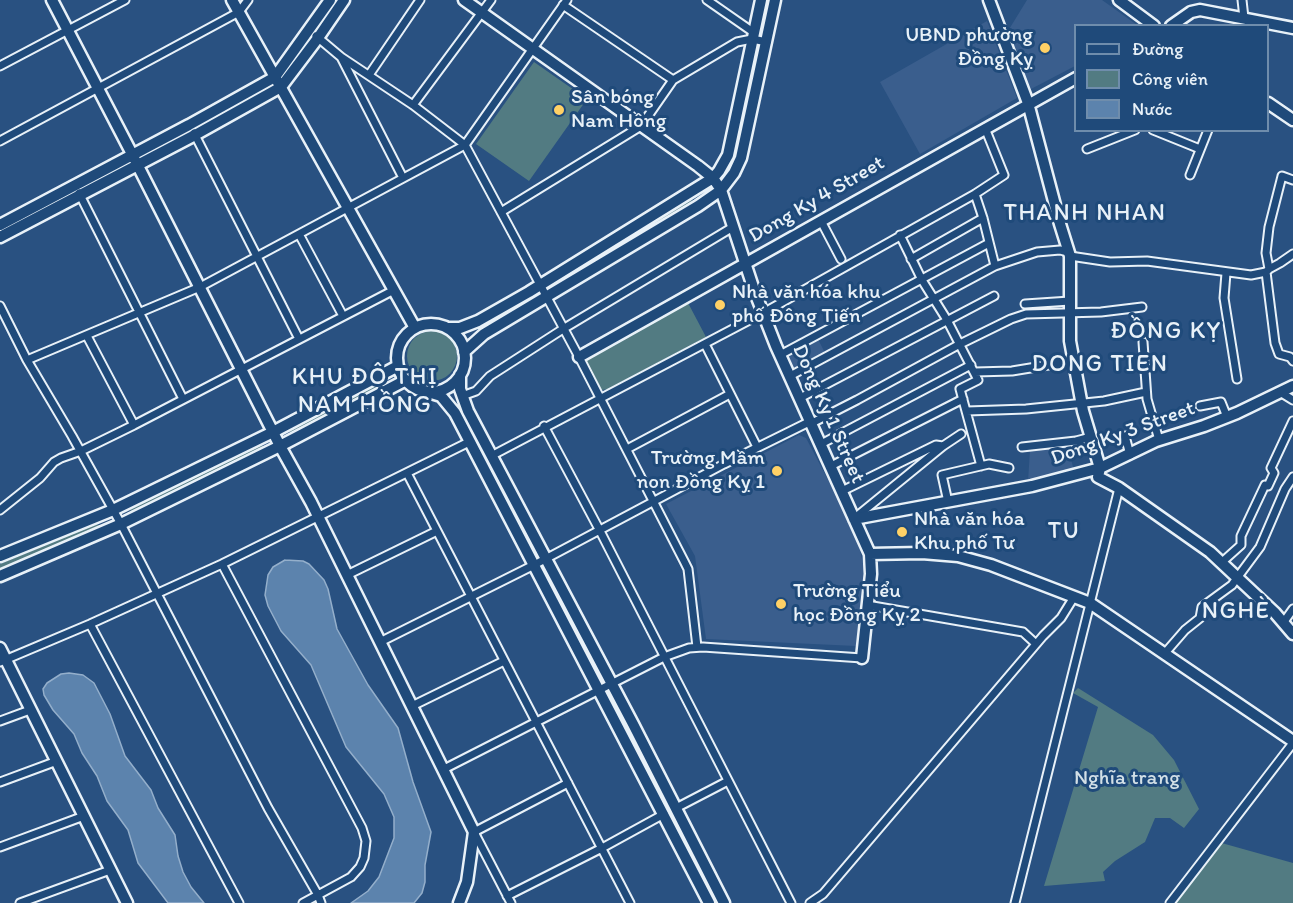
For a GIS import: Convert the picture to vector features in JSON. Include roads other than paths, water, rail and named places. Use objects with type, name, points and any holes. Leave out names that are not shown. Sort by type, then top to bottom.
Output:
[{"type":"street","points":[[52,0],[319,518],[509,899],[664,814]]},
{"type":"street","points":[[0,66],[124,0]]},
{"type":"street","points":[[232,0],[415,328]]},
{"type":"street","points":[[0,141],[239,12],[248,0]]},
{"type":"street","points":[[0,237],[135,159],[280,87],[314,34],[330,0]]},
{"type":"street","points":[[192,130],[275,77],[344,0]]},
{"type":"street","points":[[369,75],[420,0]]},
{"type":"street","points":[[464,0],[713,178]]},
{"type":"street","points":[[413,105],[491,0]]},
{"type":"street","points":[[707,0],[753,35],[767,42]]},
{"type":"street","points":[[709,903],[455,413],[445,399],[438,394],[414,387],[406,380],[398,366],[397,354],[405,336],[415,328],[431,324],[460,328],[479,321],[713,178],[728,155],[760,0]]},
{"type":"street","points":[[464,352],[484,334],[721,190],[734,173],[741,158],[775,0]]},
{"type":"street","points":[[989,0],[1028,103],[1069,254],[1070,341],[1081,403],[1100,468],[1098,477],[1119,488],[1191,538],[1237,578],[1293,634]]},
{"type":"street","points":[[1119,0],[1151,24]]},
{"type":"street","points":[[1242,0],[1244,18]]},
{"type":"street","points":[[27,360],[141,314],[200,287],[465,145],[565,3],[673,81]]},
{"type":"street","points":[[1174,24],[1191,12],[1200,10],[1293,28]]},
{"type":"street","points":[[314,34],[340,57],[413,105],[465,145],[579,357],[688,570],[697,647]]},
{"type":"street","points":[[501,212],[641,126],[673,81],[737,42],[753,35]]},
{"type":"street","points":[[340,57],[403,178]]},
{"type":"street","name":"Dong Ky 4 Street","points":[[579,357],[1074,79]]},
{"type":"street","points":[[1269,104],[1292,118]]},
{"type":"street","points":[[492,454],[763,313],[975,194],[1004,175],[985,128]]},
{"type":"street","points":[[192,130],[299,339]]},
{"type":"street","points":[[1158,132],[1200,149]]},
{"type":"street","points":[[1190,174],[1207,132]]},
{"type":"street","points":[[1087,149],[1119,134]]},
{"type":"street","points":[[1293,180],[1282,176],[1269,228],[1266,253],[1275,343],[1279,354],[1290,357],[1293,361]]},
{"type":"street","name":"Dong Ky 1 Street","points":[[713,178],[721,190],[745,263],[780,355],[870,554],[862,658]]},
{"type":"street","points":[[0,225],[78,190]]},
{"type":"street","points":[[78,190],[183,399]]},
{"type":"street","points":[[975,194],[995,266]]},
{"type":"street","points":[[912,259],[983,219]]},
{"type":"street","points":[[821,221],[841,259]]},
{"type":"street","points":[[462,396],[476,392],[490,376],[563,328],[734,227]]},
{"type":"street","points":[[299,234],[343,316]]},
{"type":"street","points":[[900,235],[922,280],[947,320],[978,380],[960,389],[981,466]]},
{"type":"street","points":[[780,355],[989,243]]},
{"type":"street","points":[[790,376],[995,266],[1037,252],[1060,250],[1110,262],[1147,261],[1251,275],[1267,270],[1293,254]]},
{"type":"street","points":[[1226,273],[1224,298],[1237,379]]},
{"type":"street","points":[[0,510],[40,478],[54,462],[134,425],[394,290]]},
{"type":"street","points":[[800,398],[994,296]]},
{"type":"street","points":[[1024,304],[1070,306],[1101,312],[1142,307]]},
{"type":"street","points":[[0,306],[27,360],[121,524],[268,807],[321,903]]},
{"type":"street","points":[[380,642],[546,559],[757,447],[857,400],[1011,319],[1070,306]]},
{"type":"street","points":[[425,391],[443,389],[453,383],[460,375],[464,364],[464,352],[457,336],[447,328]]},
{"type":"street","points":[[87,336],[134,425]]},
{"type":"street","points":[[1143,342],[1146,392],[1159,440]]},
{"type":"street","points":[[705,344],[757,447]]},
{"type":"street","points":[[1285,356],[1293,351]]},
{"type":"street","points":[[821,444],[973,369],[1012,370],[1074,361]]},
{"type":"street","points":[[0,556],[113,510],[273,432],[398,366]]},
{"type":"street","points":[[460,375],[462,396],[724,903]]},
{"type":"street","points":[[0,576],[121,524],[280,446],[406,380]]},
{"type":"street","name":"Dong Ky 3 Street","points":[[854,519],[1032,486],[1100,468],[1159,440],[1227,417],[1293,386]]},
{"type":"street","points":[[967,411],[1026,409],[1104,401],[1146,392]]},
{"type":"street","points":[[1280,392],[1293,400]]},
{"type":"street","points":[[627,449],[730,394]]},
{"type":"street","points":[[831,466],[963,399]]},
{"type":"street","points":[[1200,406],[1221,402],[1227,417]]},
{"type":"street","points":[[1221,563],[1241,544],[1241,536],[1265,485],[1268,486],[1274,473],[1271,468],[1293,421]]},
{"type":"street","points":[[544,426],[791,903]]},
{"type":"street","points":[[854,519],[943,446],[961,434]]},
{"type":"street","points":[[1125,436],[1130,455]]},
{"type":"street","points":[[1022,447],[1076,441],[1090,437]]},
{"type":"street","points":[[3,661],[222,564],[469,442]]},
{"type":"street","points":[[842,491],[936,445],[943,446]]},
{"type":"street","points":[[948,502],[942,475],[989,464],[1009,468]]},
{"type":"street","points":[[407,473],[630,903]]},
{"type":"street","points":[[1165,653],[1185,630],[1200,618],[1202,607],[1232,585],[1260,547],[1282,495],[1293,477]]},
{"type":"street","points":[[1015,903],[1119,488]]},
{"type":"street","points":[[347,575],[437,531]]},
{"type":"street","points":[[870,554],[922,553],[958,556],[991,565],[1090,603],[1293,742],[1170,903]]},
{"type":"street","points":[[222,564],[364,836],[366,853],[357,871],[351,877],[303,903]]},
{"type":"street","points":[[810,903],[823,894],[1036,644],[1061,618],[1074,597]]},
{"type":"street","points":[[867,604],[1023,632],[1036,644]]},
{"type":"street","points":[[1283,623],[1293,609]]},
{"type":"street","points":[[90,624],[239,903]]},
{"type":"street","points":[[444,769],[664,657],[697,647],[862,658]]},
{"type":"street","points":[[0,648],[3,661],[57,761],[127,903]]},
{"type":"street","points":[[412,706],[504,661]]},
{"type":"street","points":[[0,721],[30,710]]},
{"type":"street","points":[[0,782],[57,761]]},
{"type":"street","points":[[676,808],[728,781]]},
{"type":"street","points":[[474,832],[568,783]]},
{"type":"street","points":[[0,847],[84,816]]},
{"type":"street","points":[[459,903],[467,882],[474,832]]},
{"type":"street","points":[[471,853],[476,847],[483,850]]},
{"type":"street","points":[[20,903],[110,870]]},
{"type":"water","points":[[285,560],[303,561],[309,564],[324,580],[337,629],[368,685],[398,728],[413,782],[431,832],[425,865],[425,882],[422,893],[414,903],[351,903],[368,891],[379,877],[394,838],[394,817],[384,794],[346,747],[311,665],[281,631],[268,606],[265,595],[268,575],[273,567]]},
{"type":"water","points":[[61,674],[83,675],[94,683],[110,714],[125,756],[151,790],[158,808],[175,835],[183,872],[204,903],[168,903],[138,863],[128,830],[107,801],[97,776],[82,753],[74,734],[53,710],[44,695],[43,689],[47,683]]},
{"type":"place","name":"UBND phường Đồng Kỵ","points":[[1045,48]]},
{"type":"place","name":"Sân bóng Nam Hồng","points":[[559,110]]},
{"type":"place","name":"Nhà văn hóa khu phố Đông Tiến","points":[[720,305]]},
{"type":"place","name":"Trường Mầm non Đồng Kỵ 1","points":[[777,471]]},
{"type":"place","name":"Nhà văn hóa Khu phố Tư","points":[[902,532]]},
{"type":"place","name":"Trường Tiểu học Đồng Kỵ 2","points":[[781,604]]},
{"type":"district","name":"THANH NHAN","points":[[1085,214]]},
{"type":"district","name":"ĐỒNG KỴ","points":[[1166,332]]},
{"type":"district","name":"DONG TIEN","points":[[1100,365]]},
{"type":"district","name":"KHU ĐÔ THỊ NAM HỒNG","points":[[365,392]]},
{"type":"district","name":"TU","points":[[1064,532]]},
{"type":"district","name":"NGHÈ","points":[[1236,612]]},
{"type":"park label","name":"Nghĩa trang","points":[[1127,779]]}]
